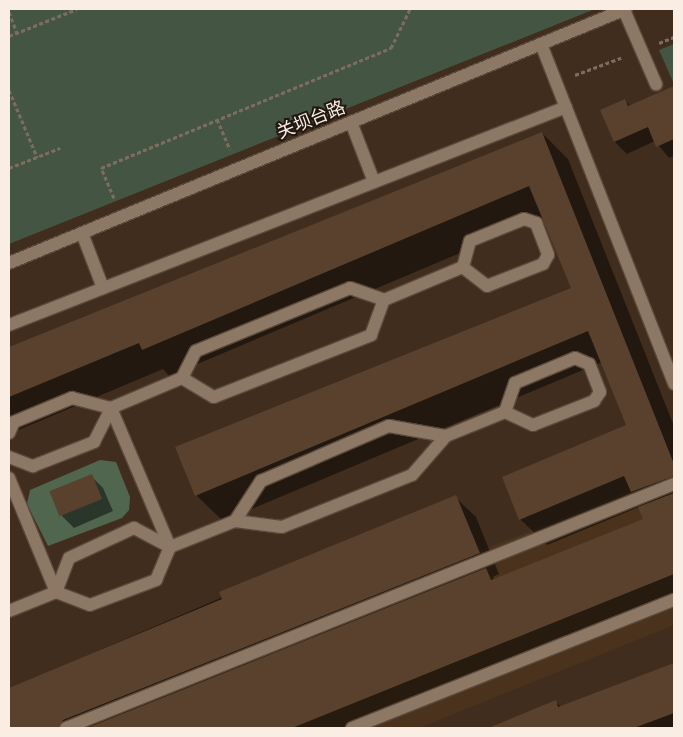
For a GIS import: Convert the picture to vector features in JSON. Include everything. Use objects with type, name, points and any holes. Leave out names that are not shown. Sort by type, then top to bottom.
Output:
[{"type":"street","name":"关坝台路","points":[[9,263],[625,9]]},
{"type":"street","points":[[625,9],[656,84]]},
{"type":"street","points":[[541,44],[674,384]]},
{"type":"street","points":[[9,325],[566,106]]},
{"type":"street","points":[[351,122],[374,182]]},
{"type":"street","points":[[524,218],[536,223],[548,255],[543,264],[487,286],[463,267],[470,241],[524,218]]},
{"type":"street","points":[[82,232],[103,288]]},
{"type":"street","points":[[9,433],[14,422],[72,398],[111,408],[182,378],[196,351],[350,288],[384,300],[463,267]]},
{"type":"street","points":[[182,378],[214,398],[371,335],[384,300]]},
{"type":"street","points":[[9,611],[56,592],[90,605],[156,580],[170,547],[235,521],[282,527],[412,475],[446,436],[505,412],[533,425],[594,401],[600,392],[590,364],[575,358],[515,382],[505,412]]},
{"type":"street","points":[[9,457],[33,466],[94,442],[111,408]]},
{"type":"street","points":[[111,408],[170,547]]},
{"type":"street","points":[[235,521],[261,482],[389,426],[446,436]]},
{"type":"street","points":[[9,478],[56,592]]},
{"type":"street","points":[[66,728],[674,484]]},
{"type":"street","points":[[56,592],[69,558],[134,528],[170,547]]},
{"type":"street","points":[[352,728],[674,600]]},
{"type":"path","points":[[9,36],[77,9]]},
{"type":"path","points":[[122,194],[113,198],[101,168],[391,48],[410,9]]},
{"type":"path","points":[[9,12],[17,33]]},
{"type":"path","points":[[556,83],[674,37]]},
{"type":"path","points":[[9,90],[37,157]]},
{"type":"path","points":[[217,119],[230,149],[222,153]]},
{"type":"path","points":[[9,168],[60,148]]},
{"type":"shaded area","points":[[674,473],[674,625],[419,728],[39,728]]},
{"type":"green space","points":[[9,9],[595,9],[9,244]]},
{"type":"green space","points":[[674,44],[674,84],[659,50]]},
{"type":"green space","points":[[100,460],[116,462],[130,497],[129,510],[122,518],[48,546],[27,504],[30,490]]},
{"type":"building","points":[[674,86],[674,139],[656,147],[648,127],[614,142],[600,110],[625,99],[628,106]]},
{"type":"building","points":[[542,132],[674,464],[674,476],[631,492],[624,476],[519,520],[502,477],[626,425],[588,331],[195,496],[175,447],[571,288],[529,186],[142,350],[139,343],[9,397],[9,347]]},
{"type":"building","points":[[92,474],[102,499],[59,516],[49,491]]},
{"type":"building","points":[[674,493],[674,574],[292,728],[87,728],[486,568],[491,580],[643,519],[638,507]]},
{"type":"building","points":[[456,495],[480,553],[63,720],[58,728],[9,728],[9,688],[222,599],[219,592]]},
{"type":"building","points":[[674,663],[674,713],[634,728],[488,728],[556,700],[558,707]]}]
